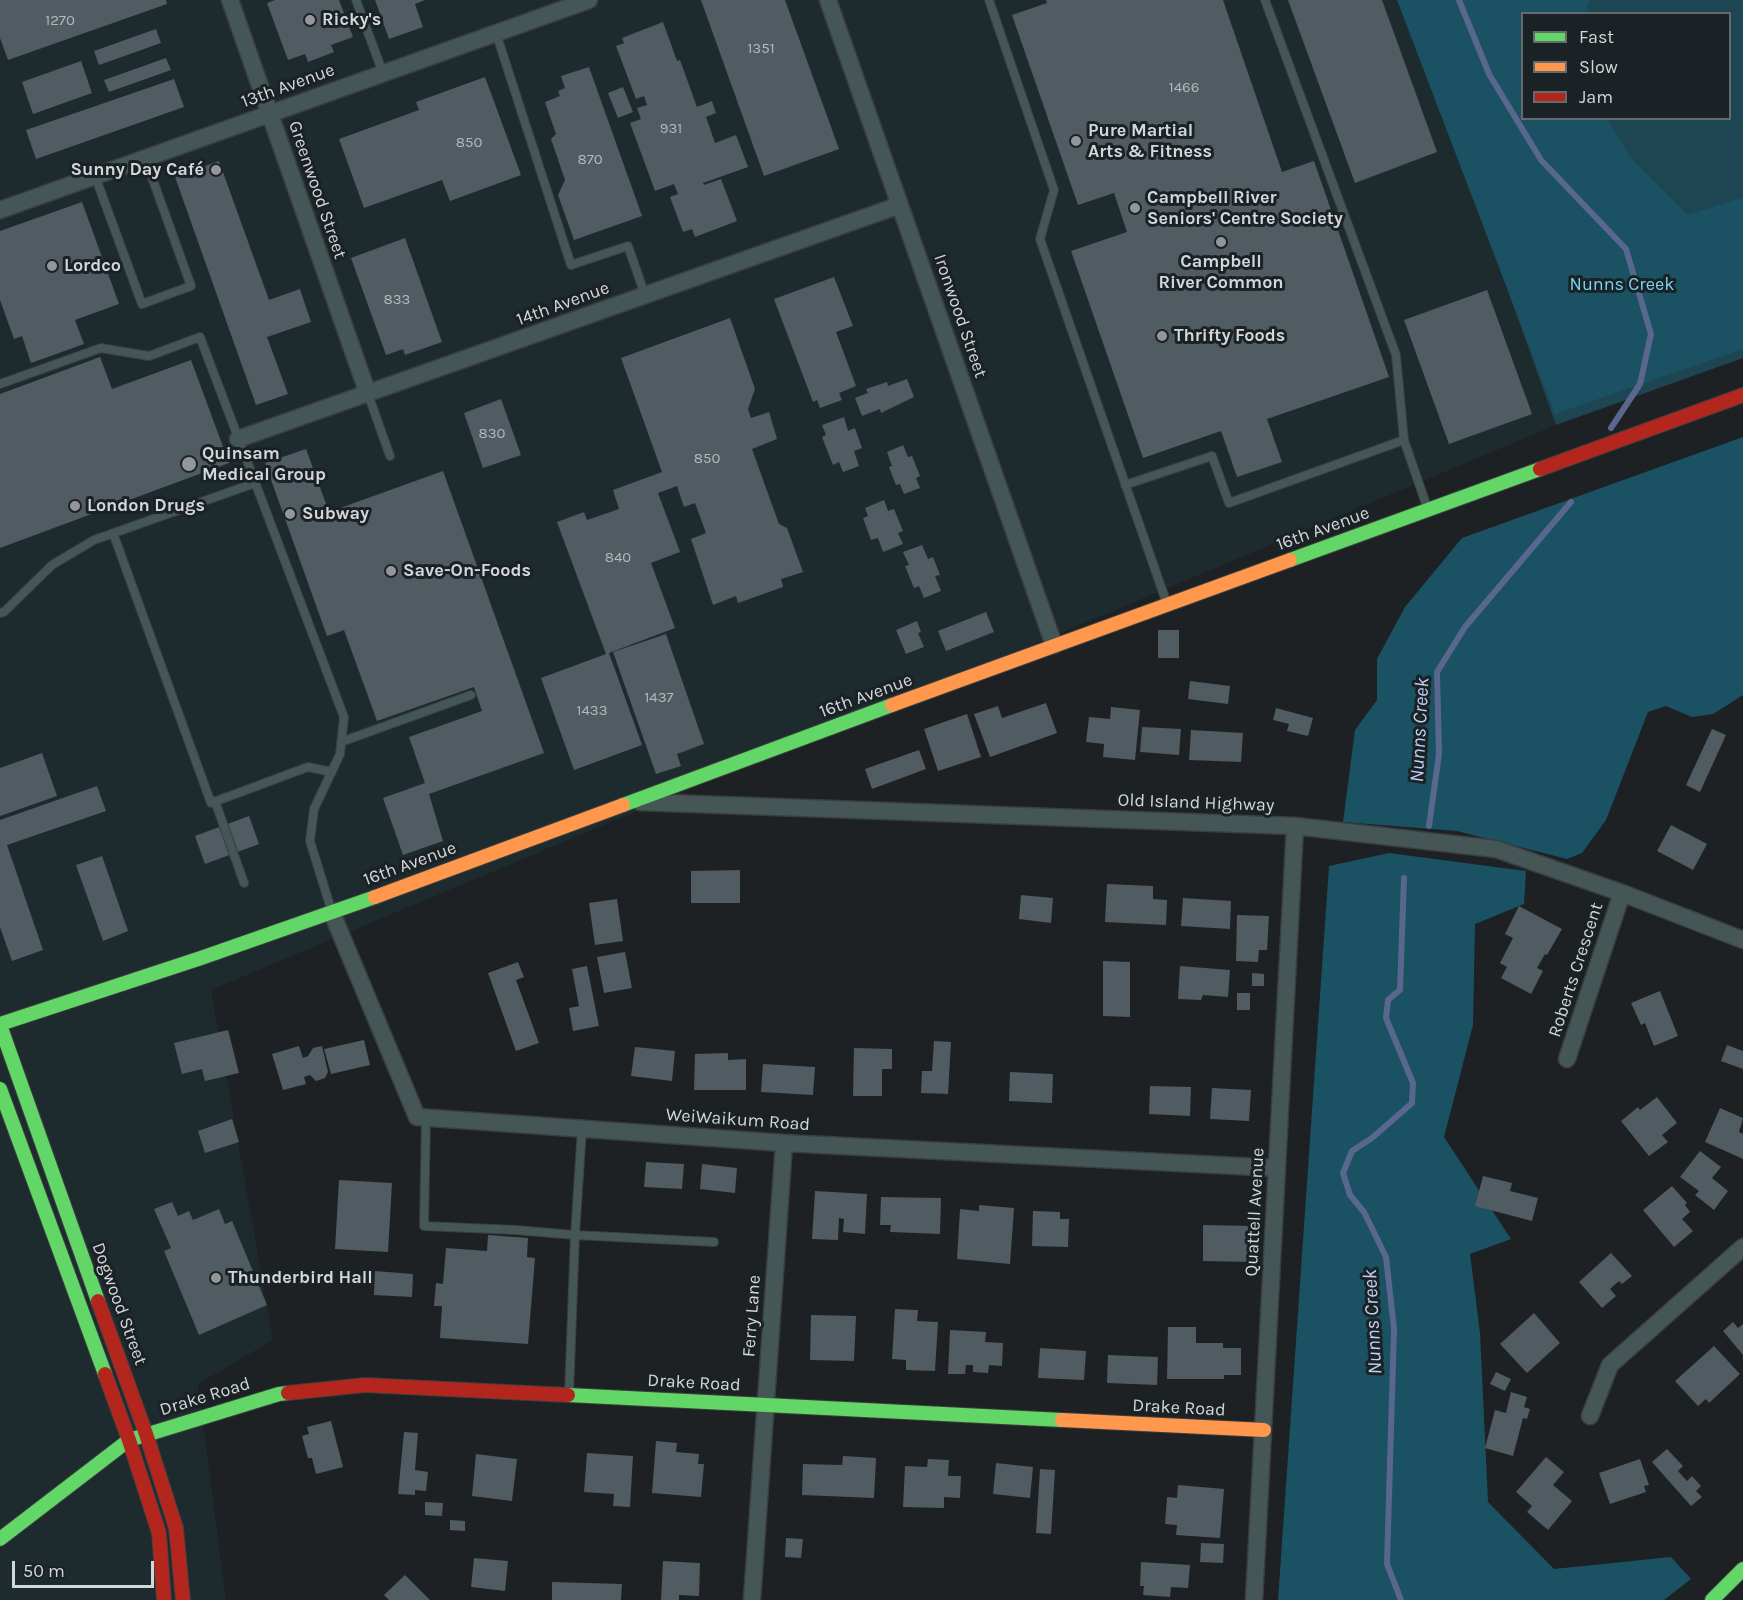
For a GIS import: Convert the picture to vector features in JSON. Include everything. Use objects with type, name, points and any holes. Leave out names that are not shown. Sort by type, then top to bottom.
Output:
[{"type":"street","name":"Greenwood Street","points":[[230,0],[368,394]]},
{"type":"street","name":"13th Avenue","points":[[0,210],[589,0]]},
{"type":"street","name":"Ironwood Street","points":[[828,0],[1054,645]]},
{"type":"street","name":"14th Avenue","points":[[238,439],[900,205]]},
{"type":"street","name":"16th Avenue","points":[[0,1025],[116,988],[332,913],[1054,645],[1743,395]]},
{"type":"street","name":"Old Island Highway","points":[[631,802],[1295,826],[1496,849],[1622,893],[1743,940]]},
{"type":"street","name":"Quattell Avenue","points":[[1254,1600],[1295,826]]},
{"type":"street","name":"Roberts Crescent","points":[[1566,1059],[1622,893]]},
{"type":"street","points":[[332,913],[417,1117],[426,1118]]},
{"type":"street","name":"Dogwood Street","points":[[0,1025],[146,1434],[176,1528],[183,1600]]},
{"type":"street","name":"Dogwood Street","points":[[0,1089],[129,1440],[159,1533],[164,1600]]},
{"type":"street","name":"WeiWaikum Road","points":[[426,1118],[784,1143],[1277,1168]]},
{"type":"street","name":"Ferry Lane","points":[[752,1600],[784,1143]]},
{"type":"street","points":[[1590,1416],[1610,1365],[1743,1247]]},
{"type":"street","name":"Drake Road","points":[[0,1539],[129,1440],[279,1394],[365,1385],[1264,1430]]},
{"type":"street","points":[[1712,1600],[1743,1569]]},
{"type":"lane","points":[[356,0],[383,73]]},
{"type":"lane","points":[[989,0],[1054,190],[1040,239],[1167,605]]},
{"type":"lane","points":[[1265,0],[1396,355],[1404,441],[1428,510]]},
{"type":"lane","points":[[496,33],[571,265],[628,246],[645,295]]},
{"type":"lane","points":[[95,176],[142,304],[191,286],[145,158]]},
{"type":"lane","points":[[0,384],[100,348],[149,356],[200,337],[344,717],[340,754],[314,809],[310,841],[332,913]]},
{"type":"lane","points":[[368,394],[390,456]]},
{"type":"lane","points":[[1125,485],[1212,456],[1229,503],[1404,441]]},
{"type":"lane","points":[[0,614],[52,565],[94,540],[255,483]]},
{"type":"lane","points":[[113,533],[211,803],[308,767],[332,772]]},
{"type":"lane","points":[[341,742],[471,695]]},
{"type":"lane","points":[[215,801],[244,883]]},
{"type":"lane","points":[[426,1118],[424,1226],[714,1242]]},
{"type":"lane","points":[[569,1395],[575,1235],[582,1129]]},
{"type":"shaded area","points":[[0,0],[1431,0],[1556,425],[211,990],[273,1340],[198,1384],[226,1600],[0,1600]]},
{"type":"green space","name":"Nunns Creek","points":[[1397,0],[1591,0],[1587,3],[1588,12],[1521,12],[1521,120],[1608,120],[1630,157],[1688,215],[1743,197],[1743,349],[1555,414]]},
{"type":"green space","name":"Nunns Creek","points":[[1404,0],[1743,0],[1743,358],[1556,425]]},
{"type":"green space","points":[[1743,437],[1743,695],[1713,714],[1692,717],[1666,706],[1648,712],[1606,820],[1582,853],[1567,859],[1457,831],[1343,822],[1355,730],[1377,700],[1377,659],[1405,607],[1462,538]]},
{"type":"green space","points":[[1389,853],[1526,871],[1524,904],[1475,924],[1473,1025],[1444,1137],[1511,1239],[1470,1254],[1480,1333],[1488,1502],[1554,1569],[1671,1557],[1691,1579],[1664,1600],[1278,1600],[1329,866]]},
{"type":"building","points":[[0,0],[166,0],[167,4],[8,60],[0,38]]},
{"type":"building","name":"Ricky's","points":[[275,0],[339,0],[353,37],[331,45],[334,52],[308,62],[305,54],[288,60],[267,3]]},
{"type":"building","points":[[375,0],[425,0],[415,4],[423,27],[389,39]]},
{"type":"building","points":[[701,0],[785,0],[839,149],[764,176]]},
{"type":"building","name":"Campbell River Common","points":[[1046,0],[1223,0],[1282,172],[1314,161],[1389,377],[1267,419],[1282,462],[1237,477],[1221,431],[1143,458],[1071,251],[1127,232],[1114,193],[1078,205],[1012,15],[1047,3]]},
{"type":"building","points":[[1288,0],[1382,0],[1437,152],[1355,183]]},
{"type":"building","points":[[663,22],[697,107],[712,101],[716,113],[706,117],[715,143],[736,135],[748,167],[703,183],[704,185],[721,179],[737,221],[695,237],[692,229],[683,232],[670,197],[678,194],[674,184],[655,191],[630,123],[641,119],[637,108],[647,105],[644,96],[636,99],[616,46],[624,43],[622,38]]},
{"type":"building","points":[[156,29],[161,43],[99,65],[94,51]]},
{"type":"building","points":[[166,58],[171,70],[109,92],[104,80]]},
{"type":"building","points":[[81,61],[92,93],[33,114],[22,82]]},
{"type":"building","points":[[589,67],[642,216],[574,240],[558,195],[565,180],[551,139],[556,134],[545,102],[560,96],[558,91],[565,88],[561,76]]},
{"type":"building","points":[[485,77],[521,175],[450,201],[442,180],[364,208],[339,139],[419,110],[416,102]]},
{"type":"building","points":[[174,79],[184,107],[36,159],[26,130]]},
{"type":"building","points":[[623,87],[633,112],[618,118],[608,93]]},
{"type":"building","points":[[219,161],[269,300],[300,289],[311,322],[267,337],[288,394],[256,405],[175,177]]},
{"type":"building","name":"Lordco","points":[[82,202],[119,304],[75,320],[84,344],[31,363],[22,336],[14,339],[0,300],[0,231]]},
{"type":"building","points":[[405,238],[442,342],[405,355],[403,349],[386,355],[351,258]]},
{"type":"building","points":[[834,277],[853,326],[836,332],[856,386],[839,393],[842,400],[820,408],[817,400],[813,402],[774,299]]},
{"type":"building","points":[[1487,290],[1532,414],[1449,444],[1404,320]]},
{"type":"building","points":[[730,318],[755,389],[748,409],[751,418],[769,412],[777,439],[752,449],[779,524],[787,528],[803,572],[781,579],[783,587],[738,603],[736,596],[713,605],[691,539],[706,533],[695,503],[684,507],[677,486],[658,493],[680,552],[651,563],[675,628],[609,653],[642,745],[574,770],[541,678],[606,654],[557,522],[584,512],[587,520],[619,509],[613,490],[662,472],[621,358]]},
{"type":"building","points":[[100,357],[112,389],[191,360],[229,463],[0,548],[0,394]]},
{"type":"building","points":[[907,379],[914,397],[881,413],[880,409],[862,416],[855,398],[868,393],[866,389],[887,382],[888,386]]},
{"type":"building","points":[[501,399],[521,455],[483,468],[464,413]]},
{"type":"building","points":[[844,417],[848,431],[855,428],[862,448],[854,451],[859,466],[843,472],[839,462],[833,465],[822,437],[826,435],[822,425]]},
{"type":"building","points":[[903,445],[908,457],[912,456],[920,476],[916,478],[920,488],[904,494],[900,484],[896,485],[889,467],[892,466],[887,452]]},
{"type":"building","name":"Save-On-Foods","points":[[306,449],[329,512],[443,471],[544,753],[429,794],[443,841],[403,855],[383,798],[425,783],[409,737],[482,711],[474,687],[377,721],[344,630],[327,636],[265,463]]},
{"type":"building","points":[[884,500],[888,511],[894,509],[903,531],[898,533],[903,544],[883,552],[878,538],[871,540],[863,518],[868,516],[865,508]]},
{"type":"building","points":[[922,545],[928,559],[933,557],[940,575],[935,576],[941,591],[924,598],[919,586],[914,588],[905,566],[909,565],[903,552]]},
{"type":"building","points":[[986,612],[994,632],[946,651],[938,631]]},
{"type":"building","points":[[917,621],[921,632],[918,633],[924,647],[906,654],[896,630]]},
{"type":"building","points":[[1158,630],[1179,630],[1179,658],[1158,658]]},
{"type":"building","points":[[666,634],[704,744],[677,754],[681,766],[656,774],[613,652]]},
{"type":"building","points":[[1190,681],[1230,686],[1228,704],[1188,699]]},
{"type":"building","points":[[1046,703],[1057,733],[990,757],[974,714],[998,706],[1002,718]]},
{"type":"building","points":[[1111,707],[1140,710],[1135,760],[1103,757],[1104,744],[1086,742],[1089,717],[1110,719]]},
{"type":"building","points":[[1276,708],[1313,718],[1308,736],[1287,731],[1289,724],[1273,720]]},
{"type":"building","points":[[967,714],[981,757],[938,771],[924,729]]},
{"type":"building","points":[[1142,727],[1181,729],[1179,755],[1140,752]]},
{"type":"building","points":[[1712,729],[1726,735],[1700,792],[1686,785]]},
{"type":"building","points":[[1191,730],[1243,733],[1241,762],[1189,760]]},
{"type":"building","points":[[919,750],[926,769],[872,789],[865,769]]},
{"type":"building","points":[[42,753],[57,796],[0,816],[0,768]]},
{"type":"building","points":[[97,786],[106,811],[7,845],[43,950],[12,961],[0,927],[0,820]]},
{"type":"building","points":[[249,816],[259,844],[205,864],[195,836]]},
{"type":"building","points":[[1671,825],[1707,844],[1693,870],[1657,851]]},
{"type":"building","points":[[102,856],[128,931],[103,941],[76,865]]},
{"type":"building","points":[[740,870],[740,903],[691,903],[691,871]]},
{"type":"building","points":[[1107,884],[1153,886],[1153,899],[1167,900],[1166,925],[1105,922]]},
{"type":"building","points":[[1021,895],[1053,898],[1051,923],[1019,919]]},
{"type":"building","points":[[1183,898],[1231,901],[1230,929],[1181,926]]},
{"type":"building","points":[[617,899],[623,941],[595,945],[589,903]]},
{"type":"building","points":[[1519,906],[1562,929],[1537,968],[1543,971],[1531,994],[1501,978],[1507,967],[1500,963],[1513,938],[1505,934]]},
{"type":"building","points":[[1237,915],[1269,916],[1267,950],[1259,950],[1258,962],[1236,961]]},
{"type":"building","points":[[625,952],[632,988],[604,993],[597,957]]},
{"type":"building","points":[[1103,961],[1130,962],[1130,1017],[1103,1016]]},
{"type":"building","points":[[518,962],[524,977],[516,980],[539,1043],[516,1051],[488,973]]},
{"type":"building","points":[[587,966],[599,1026],[573,1031],[569,1008],[579,1006],[572,969]]},
{"type":"building","points":[[1180,966],[1230,970],[1228,997],[1203,995],[1201,1000],[1178,999]]},
{"type":"building","points":[[1252,973],[1264,974],[1264,986],[1252,986]]},
{"type":"building","points":[[1660,991],[1678,1036],[1654,1046],[1645,1023],[1641,1025],[1631,1003]]},
{"type":"building","points":[[1237,993],[1250,993],[1250,1010],[1237,1010]]},
{"type":"building","points":[[228,1030],[239,1073],[205,1081],[202,1069],[182,1074],[174,1043]]},
{"type":"building","points":[[364,1040],[370,1065],[331,1074],[324,1049]]},
{"type":"building","points":[[934,1041],[951,1042],[948,1094],[921,1093],[922,1071],[932,1071]]},
{"type":"building","points":[[1727,1045],[1743,1051],[1743,1069],[1721,1061]]},
{"type":"building","points":[[299,1046],[303,1058],[308,1056],[313,1048],[322,1046],[328,1072],[325,1078],[316,1081],[310,1075],[304,1077],[306,1084],[283,1090],[272,1054]]},
{"type":"building","points":[[635,1047],[675,1051],[672,1081],[631,1076]]},
{"type":"building","points":[[854,1048],[892,1049],[892,1069],[882,1069],[882,1096],[853,1096]]},
{"type":"building","points":[[728,1053],[728,1060],[746,1059],[746,1090],[694,1090],[695,1054]]},
{"type":"building","points":[[763,1064],[815,1067],[813,1095],[761,1092]]},
{"type":"building","points":[[1010,1072],[1053,1074],[1052,1103],[1009,1101]]},
{"type":"building","points":[[1150,1086],[1191,1087],[1190,1116],[1149,1114]]},
{"type":"building","points":[[1212,1088],[1251,1090],[1249,1121],[1210,1119]]},
{"type":"building","points":[[1657,1097],[1677,1123],[1662,1135],[1668,1142],[1649,1156],[1621,1121],[1638,1107],[1640,1110]]},
{"type":"building","points":[[1720,1108],[1743,1118],[1739,1132],[1743,1134],[1743,1159],[1705,1142]]},
{"type":"building","points":[[232,1119],[239,1142],[205,1153],[198,1131]]},
{"type":"building","points":[[1700,1151],[1721,1167],[1712,1178],[1728,1191],[1714,1210],[1695,1195],[1699,1191],[1680,1177]]},
{"type":"building","points":[[646,1162],[684,1164],[682,1189],[644,1187]]},
{"type":"building","points":[[702,1164],[737,1168],[735,1193],[700,1189]]},
{"type":"building","points":[[1483,1176],[1512,1183],[1510,1191],[1538,1198],[1532,1221],[1475,1206]]},
{"type":"building","points":[[339,1180],[392,1183],[388,1252],[335,1249]]},
{"type":"building","points":[[1672,1186],[1687,1203],[1685,1205],[1690,1212],[1682,1219],[1693,1231],[1674,1247],[1643,1210]]},
{"type":"building","points":[[815,1191],[867,1194],[865,1234],[843,1232],[844,1219],[839,1218],[838,1240],[812,1239]]},
{"type":"building","points":[[881,1197],[941,1198],[940,1234],[890,1232],[891,1225],[880,1225]]},
{"type":"building","name":"Thunderbird Hall","points":[[172,1202],[178,1216],[189,1211],[193,1220],[219,1209],[225,1224],[232,1221],[267,1305],[199,1335],[164,1251],[171,1248],[154,1209]]},
{"type":"building","points":[[979,1205],[1014,1208],[1010,1264],[957,1259],[960,1209],[979,1211]]},
{"type":"building","points":[[1033,1211],[1060,1212],[1060,1219],[1069,1219],[1068,1247],[1032,1246]]},
{"type":"building","points":[[1203,1225],[1252,1226],[1251,1262],[1203,1261]]},
{"type":"building","points":[[488,1235],[528,1238],[527,1257],[535,1258],[528,1344],[440,1338],[442,1306],[434,1306],[436,1283],[443,1284],[446,1248],[487,1251]]},
{"type":"building","points":[[1611,1253],[1632,1276],[1622,1284],[1619,1281],[1610,1289],[1616,1296],[1602,1308],[1579,1282]]},
{"type":"building","points":[[375,1271],[413,1274],[412,1297],[374,1295]]},
{"type":"building","points":[[895,1309],[918,1310],[917,1321],[938,1322],[935,1371],[906,1370],[906,1360],[892,1359]]},
{"type":"building","points":[[1534,1313],[1560,1343],[1527,1373],[1500,1344]]},
{"type":"building","points":[[811,1315],[856,1316],[854,1361],[810,1360]]},
{"type":"building","points":[[1733,1322],[1738,1328],[1743,1324],[1743,1355],[1723,1331]]},
{"type":"building","points":[[1168,1327],[1196,1327],[1196,1343],[1223,1343],[1223,1348],[1241,1348],[1241,1375],[1224,1375],[1224,1379],[1167,1379]]},
{"type":"building","points":[[950,1330],[986,1332],[985,1342],[1003,1343],[1002,1366],[989,1365],[988,1373],[973,1372],[973,1365],[966,1365],[965,1374],[948,1374]]},
{"type":"building","points":[[1714,1346],[1740,1374],[1709,1403],[1706,1399],[1698,1406],[1675,1381]]},
{"type":"building","points":[[1040,1348],[1086,1351],[1084,1380],[1038,1378]]},
{"type":"building","points":[[1108,1355],[1158,1357],[1157,1385],[1107,1383]]},
{"type":"building","points":[[1496,1372],[1511,1379],[1505,1391],[1490,1384]]},
{"type":"building","points":[[1511,1392],[1527,1397],[1524,1407],[1530,1409],[1527,1419],[1523,1418],[1513,1456],[1485,1448],[1495,1410],[1506,1413]]},
{"type":"building","points":[[331,1421],[343,1467],[316,1474],[312,1458],[308,1458],[302,1436],[309,1434],[307,1427]]},
{"type":"building","points":[[404,1432],[418,1433],[415,1470],[428,1472],[426,1491],[415,1490],[415,1495],[398,1494]]},
{"type":"building","points":[[656,1441],[677,1443],[676,1452],[699,1454],[698,1464],[704,1464],[701,1497],[652,1493]]},
{"type":"building","points":[[1667,1449],[1683,1466],[1678,1471],[1687,1481],[1692,1476],[1701,1486],[1696,1491],[1702,1497],[1691,1506],[1652,1462]]},
{"type":"building","points":[[587,1453],[633,1456],[630,1507],[613,1506],[614,1494],[584,1492]]},
{"type":"building","points":[[476,1454],[517,1459],[512,1501],[472,1496]]},
{"type":"building","points":[[843,1456],[876,1458],[874,1498],[802,1495],[803,1464],[842,1465]]},
{"type":"building","points":[[1546,1457],[1564,1472],[1553,1485],[1572,1501],[1548,1530],[1527,1512],[1532,1506],[1516,1492]]},
{"type":"building","points":[[928,1459],[949,1460],[948,1476],[961,1476],[960,1498],[944,1497],[944,1508],[903,1507],[905,1466],[927,1467]]},
{"type":"building","points":[[1640,1459],[1649,1485],[1644,1486],[1646,1492],[1610,1504],[1599,1473]]},
{"type":"building","points":[[996,1463],[1033,1467],[1030,1498],[993,1494]]},
{"type":"building","points":[[1040,1469],[1055,1470],[1051,1534],[1036,1533]]},
{"type":"building","points":[[1178,1485],[1224,1489],[1220,1538],[1176,1535],[1177,1525],[1165,1524],[1167,1497],[1177,1498]]},
{"type":"building","points":[[425,1502],[443,1503],[442,1516],[425,1515]]},
{"type":"building","points":[[450,1520],[465,1521],[465,1531],[450,1530]]},
{"type":"building","points":[[786,1538],[803,1539],[801,1558],[785,1557]]},
{"type":"building","points":[[1201,1543],[1224,1544],[1223,1563],[1200,1562]]},
{"type":"building","points":[[474,1558],[508,1561],[505,1591],[471,1587]]},
{"type":"building","points":[[663,1561],[700,1563],[699,1596],[679,1595],[679,1600],[661,1600]]},
{"type":"building","points":[[1141,1562],[1190,1565],[1188,1588],[1171,1587],[1170,1597],[1143,1595],[1144,1586],[1140,1586]]},
{"type":"building","points":[[405,1575],[430,1600],[389,1600],[384,1595]]},
{"type":"building","points":[[552,1582],[622,1584],[621,1600],[552,1600]]},
{"type":"waterway","name":"Nunns Creek","points":[[1459,0],[1489,74],[1541,160],[1626,249],[1651,334],[1640,384],[1611,428]]},
{"type":"waterway","name":"Nunns Creek","points":[[1429,826],[1439,754],[1437,672],[1465,627],[1571,502]]},
{"type":"waterway","name":"Nunns Creek","points":[[1401,1600],[1387,1564],[1394,1329],[1386,1257],[1364,1212],[1350,1195],[1343,1173],[1352,1151],[1372,1138],[1412,1103],[1413,1083],[1386,1018],[1388,1000],[1400,990],[1404,878]]},
{"type":"traffic: fast","points":[[1290,560],[1540,469]]},
{"type":"traffic: fast","points":[[623,805],[892,705]]},
{"type":"traffic: fast","points":[[0,1024],[201,958],[375,897]]},
{"type":"traffic: fast","points":[[0,1025],[98,1301]]},
{"type":"traffic: fast","points":[[0,1089],[105,1374]]},
{"type":"traffic: fast","points":[[0,1539],[129,1440],[288,1393]]},
{"type":"traffic: fast","points":[[568,1395],[1062,1420]]},
{"type":"traffic: fast","points":[[1712,1600],[1743,1569]]},
{"type":"traffic: slow","points":[[892,705],[1290,560]]},
{"type":"traffic: slow","points":[[375,897],[623,805]]},
{"type":"traffic: slow","points":[[1062,1420],[1264,1430]]},
{"type":"traffic: jam","points":[[1540,469],[1743,395]]},
{"type":"traffic: jam","points":[[98,1301],[146,1434],[176,1528],[183,1600]]},
{"type":"traffic: jam","points":[[105,1374],[159,1533],[164,1600]]},
{"type":"traffic: jam","points":[[288,1393],[365,1385],[568,1395]]},
{"type":"place","name":"Ricky's","points":[[310,20]]},
{"type":"place","name":"Pure Martial Arts & Fitness","points":[[1076,141]]},
{"type":"place","name":"Sunny Day Café","points":[[216,170]]},
{"type":"place","name":"Campbell River Seniors' Centre Society","points":[[1135,208]]},
{"type":"place","name":"Campbell River Common","points":[[1221,242]]},
{"type":"place","name":"Lordco","points":[[52,266]]},
{"type":"place","name":"Thrifty Foods","points":[[1162,336]]},
{"type":"place","name":"Quinsam Medical Group","points":[[189,464]]},
{"type":"place","name":"London Drugs","points":[[75,506]]},
{"type":"place","name":"Subway","points":[[290,514]]},
{"type":"place","name":"Save-On-Foods","points":[[391,571]]},
{"type":"place","name":"Thunderbird Hall","points":[[216,1278]]}]
